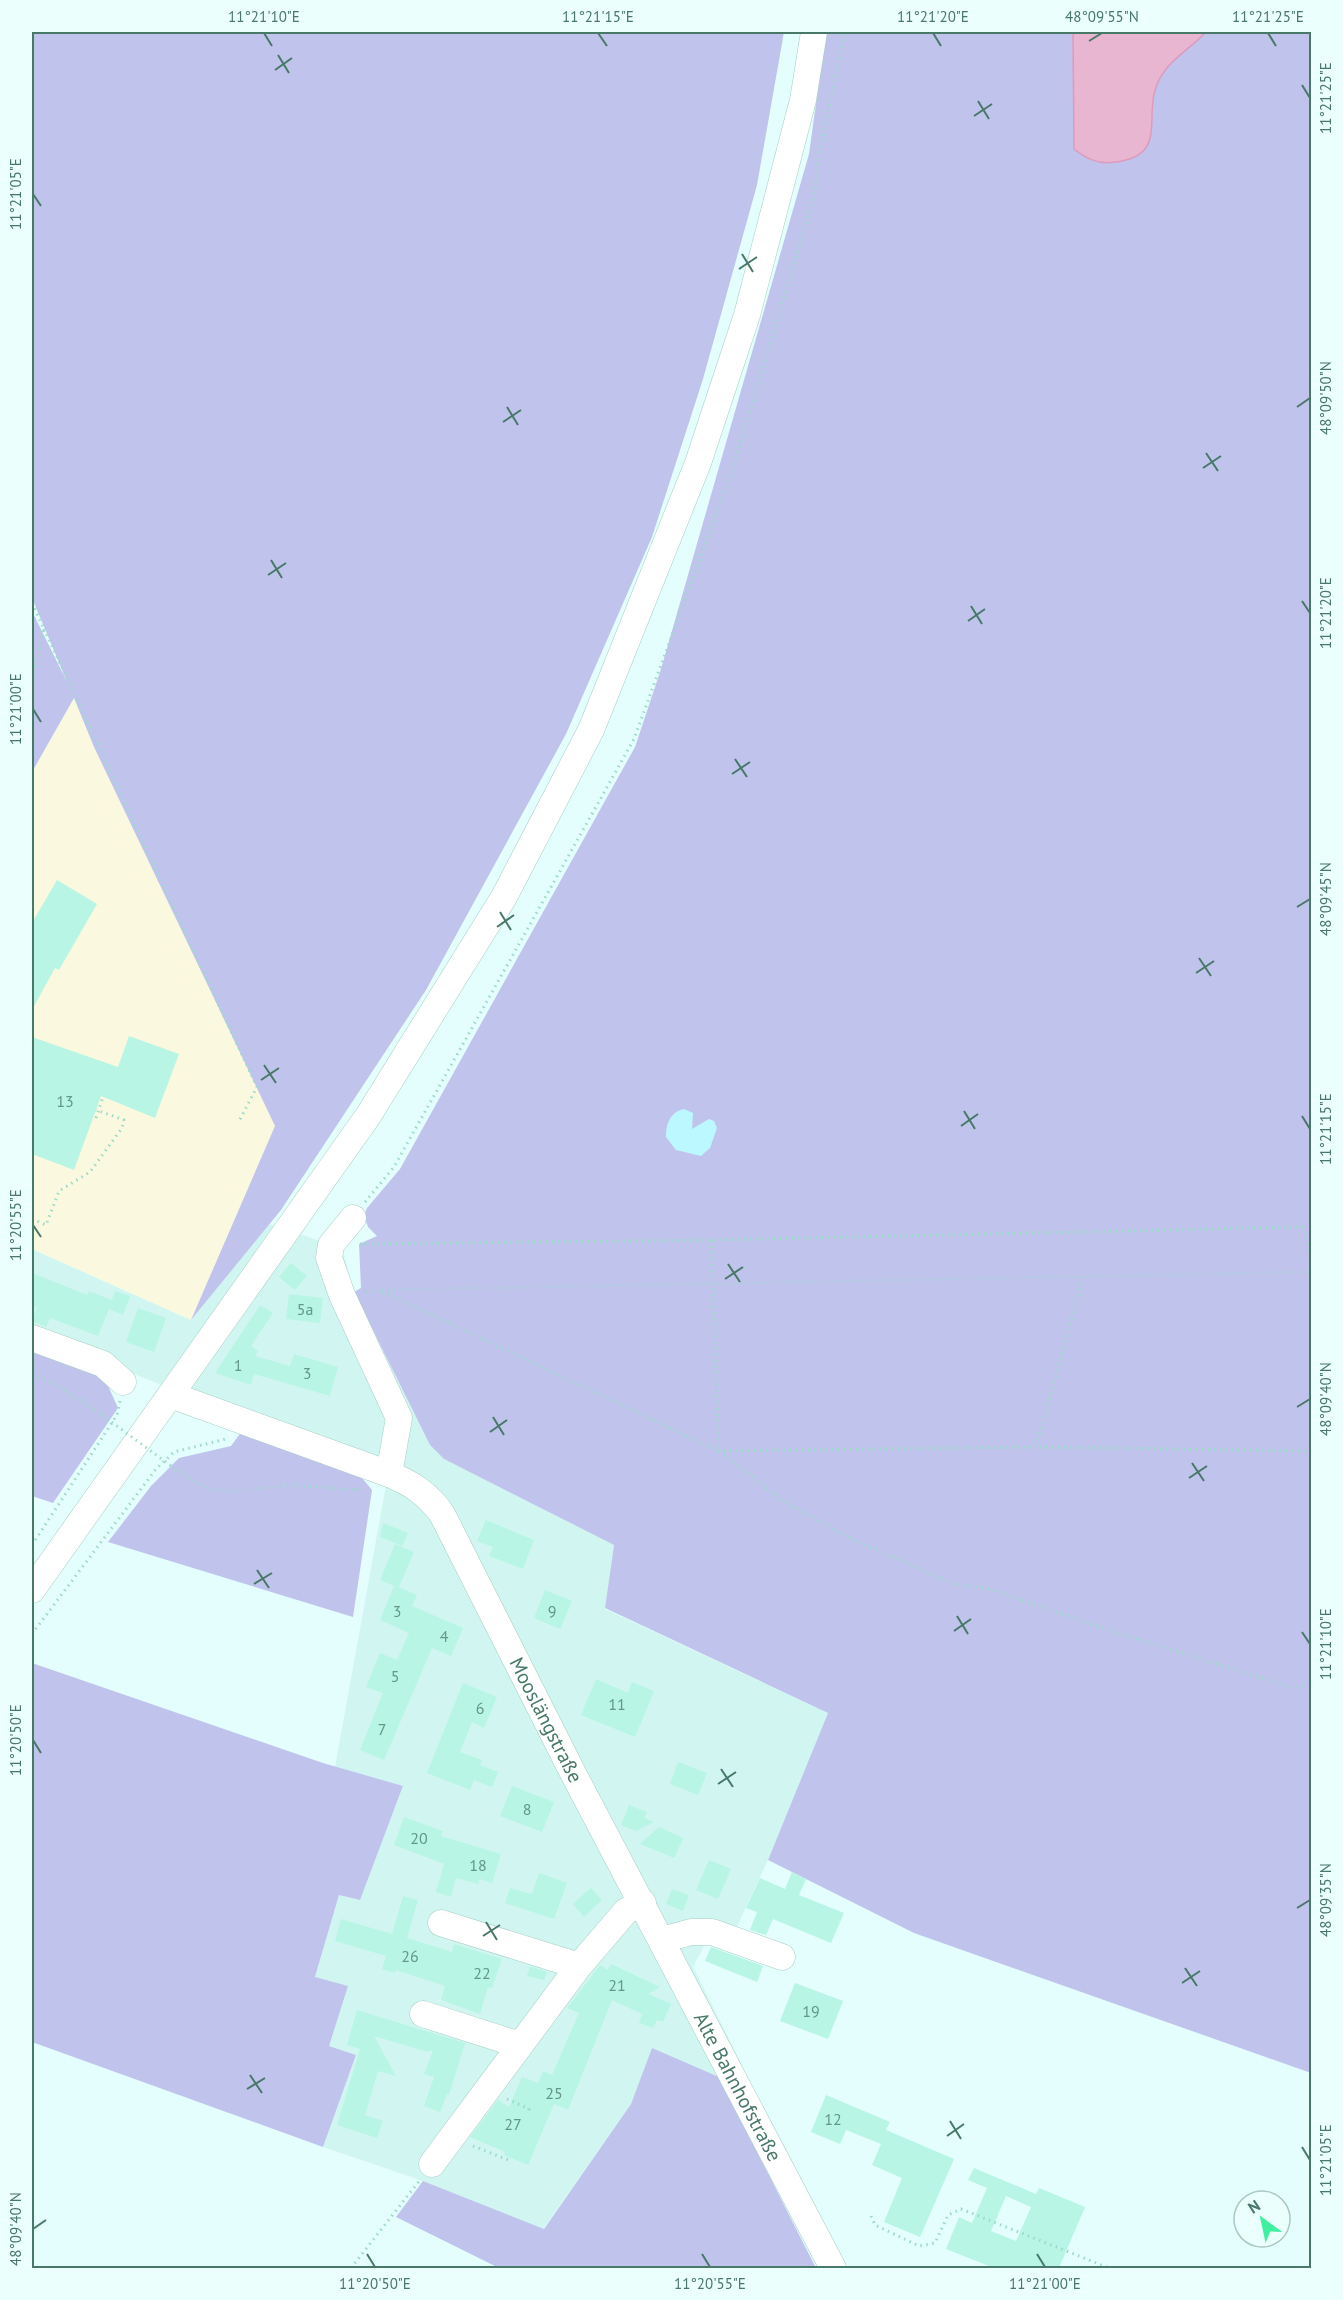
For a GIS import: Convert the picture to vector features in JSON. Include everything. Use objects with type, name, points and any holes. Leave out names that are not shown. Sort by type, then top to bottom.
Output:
[{"type":"street","points":[[32,1590],[368,1116],[504,897],[591,730],[698,463],[747,315],[803,100],[814,32]]},
{"type":"street","points":[[353,1218],[331,1245],[329,1258],[342,1295],[399,1418],[388,1474]]},
{"type":"street","points":[[32,1338],[103,1364],[123,1382]]},
{"type":"street","name":"Mooslängstraße","points":[[171,1395],[388,1474],[405,1481],[430,1498],[442,1514],[510,1652],[642,1903]]},
{"type":"street","points":[[432,2164],[579,1966],[626,1911],[642,1903]]},
{"type":"street","name":"Alte Bahnhofstraße","points":[[642,1903],[709,2021],[833,2268]]},
{"type":"street","points":[[441,1923],[579,1966]]},
{"type":"street","points":[[662,1940],[690,1932],[712,1932],[782,1957]]},
{"type":"street","points":[[423,2014],[520,2045]]},
{"type":"path","points":[[32,603],[257,1087],[238,1124]]},
{"type":"path","points":[[32,681],[44,629]]},
{"type":"path","points":[[96,1118],[103,1097]]},
{"type":"path","points":[[32,1219],[46,1225],[58,1191],[90,1172],[122,1128],[124,1120],[97,1111]]},
{"type":"path","points":[[331,1245],[711,1240],[1304,1227],[1311,1261]]},
{"type":"path","points":[[711,1240],[719,1451]]},
{"type":"path","points":[[342,1295],[379,1290],[1311,1272]]},
{"type":"path","points":[[1036,1447],[1083,1277]]},
{"type":"path","points":[[379,1290],[719,1451],[786,1503],[852,1539],[952,1583],[986,1588],[1115,1632],[1213,1660],[1292,1687],[1303,1686],[1311,1678]]},
{"type":"path","points":[[32,1374],[55,1384],[102,1415],[206,1489],[231,1491],[290,1485],[358,1490],[388,1474]]},
{"type":"path","points":[[32,1545],[117,1415],[123,1382]]},
{"type":"path","points":[[32,1634],[156,1468],[174,1452],[225,1441],[239,1420]]},
{"type":"path","points":[[719,1451],[1036,1447],[1311,1451]]},
{"type":"path","points":[[486,2090],[529,2109],[527,2112]]},
{"type":"path","points":[[452,2137],[511,2161]]},
{"type":"path","points":[[351,2268],[432,2164]]},
{"type":"path","points":[[872,2216],[875,2225],[919,2246],[935,2243],[948,2215],[961,2209],[1109,2268]]},
{"type":"shaded area","points":[[32,32],[784,32],[757,185],[703,379],[652,537],[566,734],[426,990],[281,1210],[191,1320],[275,1126],[94,747],[74,698],[32,772],[32,611],[67,682],[32,598]]},
{"type":"shaded area","points":[[826,32],[1311,32],[1311,2073],[914,1933],[768,1860],[828,1713],[605,1608],[614,1545],[444,1459],[430,1445],[354,1292],[361,1288],[359,1244],[377,1236],[368,1227],[364,1216],[367,1208],[400,1169],[635,747],[661,669],[809,154]]},
{"type":"shaded area","points":[[1073,32],[1206,32],[1174,60],[1159,80],[1154,93],[1149,142],[1143,151],[1132,158],[1109,163],[1098,162],[1083,156],[1074,149]]},
{"type":"shaded area","points":[[74,698],[94,747],[276,1126],[191,1320],[32,1249],[32,772]]},
{"type":"shaded area","points":[[269,1224],[342,1248],[354,1292],[430,1445],[444,1459],[614,1545],[605,1609],[828,1713],[768,1860],[734,1933],[712,1932],[693,1967],[742,2065],[719,2077],[652,2049],[631,2104],[543,2229],[423,2181],[323,2147],[356,2055],[329,2046],[315,1978],[339,1895],[359,1900],[403,1787],[335,1767],[388,1474],[32,1334],[32,1249],[191,1320]]},
{"type":"shaded area","points":[[32,1339],[100,1368],[118,1408],[53,1503],[32,1496]]},
{"type":"shaded area","points":[[242,1431],[357,1472],[372,1490],[353,1617],[108,1542],[151,1486],[179,1458],[231,1446]]},
{"type":"shaded area","points":[[32,1663],[323,1763],[403,1786],[360,1900],[339,1895],[315,1977],[348,1986],[329,2046],[356,2055],[323,2147],[32,2042]]},
{"type":"shaded area","points":[[652,2048],[719,2077],[816,2268],[499,2268],[396,2217],[423,2181],[544,2229],[631,2104]]},
{"type":"sand","points":[[684,1109],[693,1113],[692,1129],[709,1119],[714,1121],[717,1128],[710,1148],[701,1156],[676,1150],[666,1137],[670,1119],[675,1113]]},
{"type":"building","points":[[57,880],[97,904],[59,970],[55,968],[32,1010],[32,923]]},
{"type":"building","points":[[129,1036],[179,1054],[155,1118],[101,1096],[74,1170],[32,1154],[32,1037],[118,1067]]},
{"type":"building","points":[[291,1263],[307,1276],[295,1290],[279,1277]]},
{"type":"building","points":[[32,1273],[87,1295],[89,1291],[112,1300],[115,1291],[130,1296],[123,1315],[109,1309],[112,1301],[98,1336],[50,1318],[46,1327],[32,1321],[37,1307],[32,1305]]},
{"type":"building","points":[[289,1294],[323,1298],[320,1323],[286,1319]]},
{"type":"building","points":[[260,1305],[273,1313],[251,1346],[258,1351],[255,1356],[290,1366],[294,1354],[338,1367],[330,1396],[254,1374],[251,1385],[215,1373]]},
{"type":"building","points":[[138,1308],[166,1318],[154,1352],[126,1342]]},
{"type":"building","points":[[486,1520],[534,1540],[523,1569],[489,1556],[493,1547],[477,1541]]},
{"type":"building","points":[[383,1523],[408,1533],[402,1546],[380,1537]]},
{"type":"building","points":[[395,1544],[414,1552],[399,1587],[417,1595],[412,1606],[463,1628],[451,1656],[432,1648],[384,1760],[360,1750],[383,1693],[366,1687],[380,1653],[397,1660],[409,1633],[380,1620],[394,1586],[380,1580]]},
{"type":"building","points":[[545,1590],[572,1601],[560,1629],[534,1618]]},
{"type":"building","points":[[596,1679],[628,1693],[632,1682],[654,1691],[635,1737],[581,1715]]},
{"type":"building","points":[[463,1683],[497,1697],[484,1728],[472,1722],[460,1752],[482,1760],[480,1765],[498,1772],[492,1787],[474,1780],[470,1790],[427,1773]]},
{"type":"building","points":[[678,1762],[707,1773],[698,1795],[670,1784]]},
{"type":"building","points":[[512,1786],[554,1802],[542,1832],[500,1816]]},
{"type":"building","points":[[629,1805],[647,1812],[644,1818],[654,1822],[636,1831],[621,1825]]},
{"type":"building","points":[[404,1817],[443,1831],[441,1836],[501,1854],[492,1883],[480,1879],[478,1884],[456,1878],[451,1897],[436,1892],[444,1864],[394,1845]]},
{"type":"building","points":[[659,1827],[683,1838],[674,1858],[640,1844]]},
{"type":"building","points":[[709,1860],[731,1869],[718,1899],[696,1890]]},
{"type":"building","points":[[792,1872],[806,1879],[799,1895],[844,1913],[831,1943],[773,1919],[766,1935],[750,1930],[757,1912],[746,1908],[760,1878],[785,1889]]},
{"type":"building","points":[[539,1873],[567,1883],[554,1919],[505,1903],[510,1888],[532,1894]]},
{"type":"building","points":[[591,1888],[602,1900],[584,1917],[573,1904]]},
{"type":"building","points":[[672,1889],[689,1895],[683,1911],[666,1904]]},
{"type":"building","points":[[403,1896],[418,1900],[407,1938],[452,1952],[454,1944],[502,1959],[492,1988],[488,1987],[480,2014],[441,2000],[445,1986],[396,1970],[395,1973],[382,1969],[386,1956],[335,1941],[341,1919],[392,1934]]},
{"type":"building","points":[[711,1947],[763,1966],[757,1982],[705,1961]]},
{"type":"building","points":[[611,1964],[660,1987],[648,1994],[671,2004],[663,2022],[657,2020],[653,2028],[639,2023],[642,2014],[612,2000],[568,2110],[554,2104],[528,2165],[470,2137],[498,2100],[509,2107],[522,2077],[538,2083],[543,2071],[552,2075],[579,2013],[567,2008],[600,1965],[608,1970]]},
{"type":"building","points":[[530,1966],[547,1972],[544,1980],[527,1976]]},
{"type":"building","points":[[795,1983],[843,2001],[828,2039],[780,2021]]},
{"type":"building","points":[[357,2010],[465,2043],[449,2095],[447,2094],[440,2112],[424,2106],[434,2077],[424,2074],[433,2050],[428,2052],[374,2036],[396,2076],[378,2071],[365,2115],[383,2121],[377,2138],[337,2125],[360,2049],[347,2045]]},
{"type":"building","points":[[826,2095],[890,2122],[886,2130],[954,2159],[920,2237],[884,2222],[902,2178],[872,2165],[881,2144],[846,2130],[840,2144],[811,2132]]},
{"type":"building","points":[[974,2168],[1036,2194],[1039,2188],[1085,2207],[1059,2268],[994,2268],[946,2249],[959,2217],[972,2223],[987,2188],[968,2180]],"holes":[[[1006,2196],[1031,2207],[1016,2241],[991,2231]]]}]
